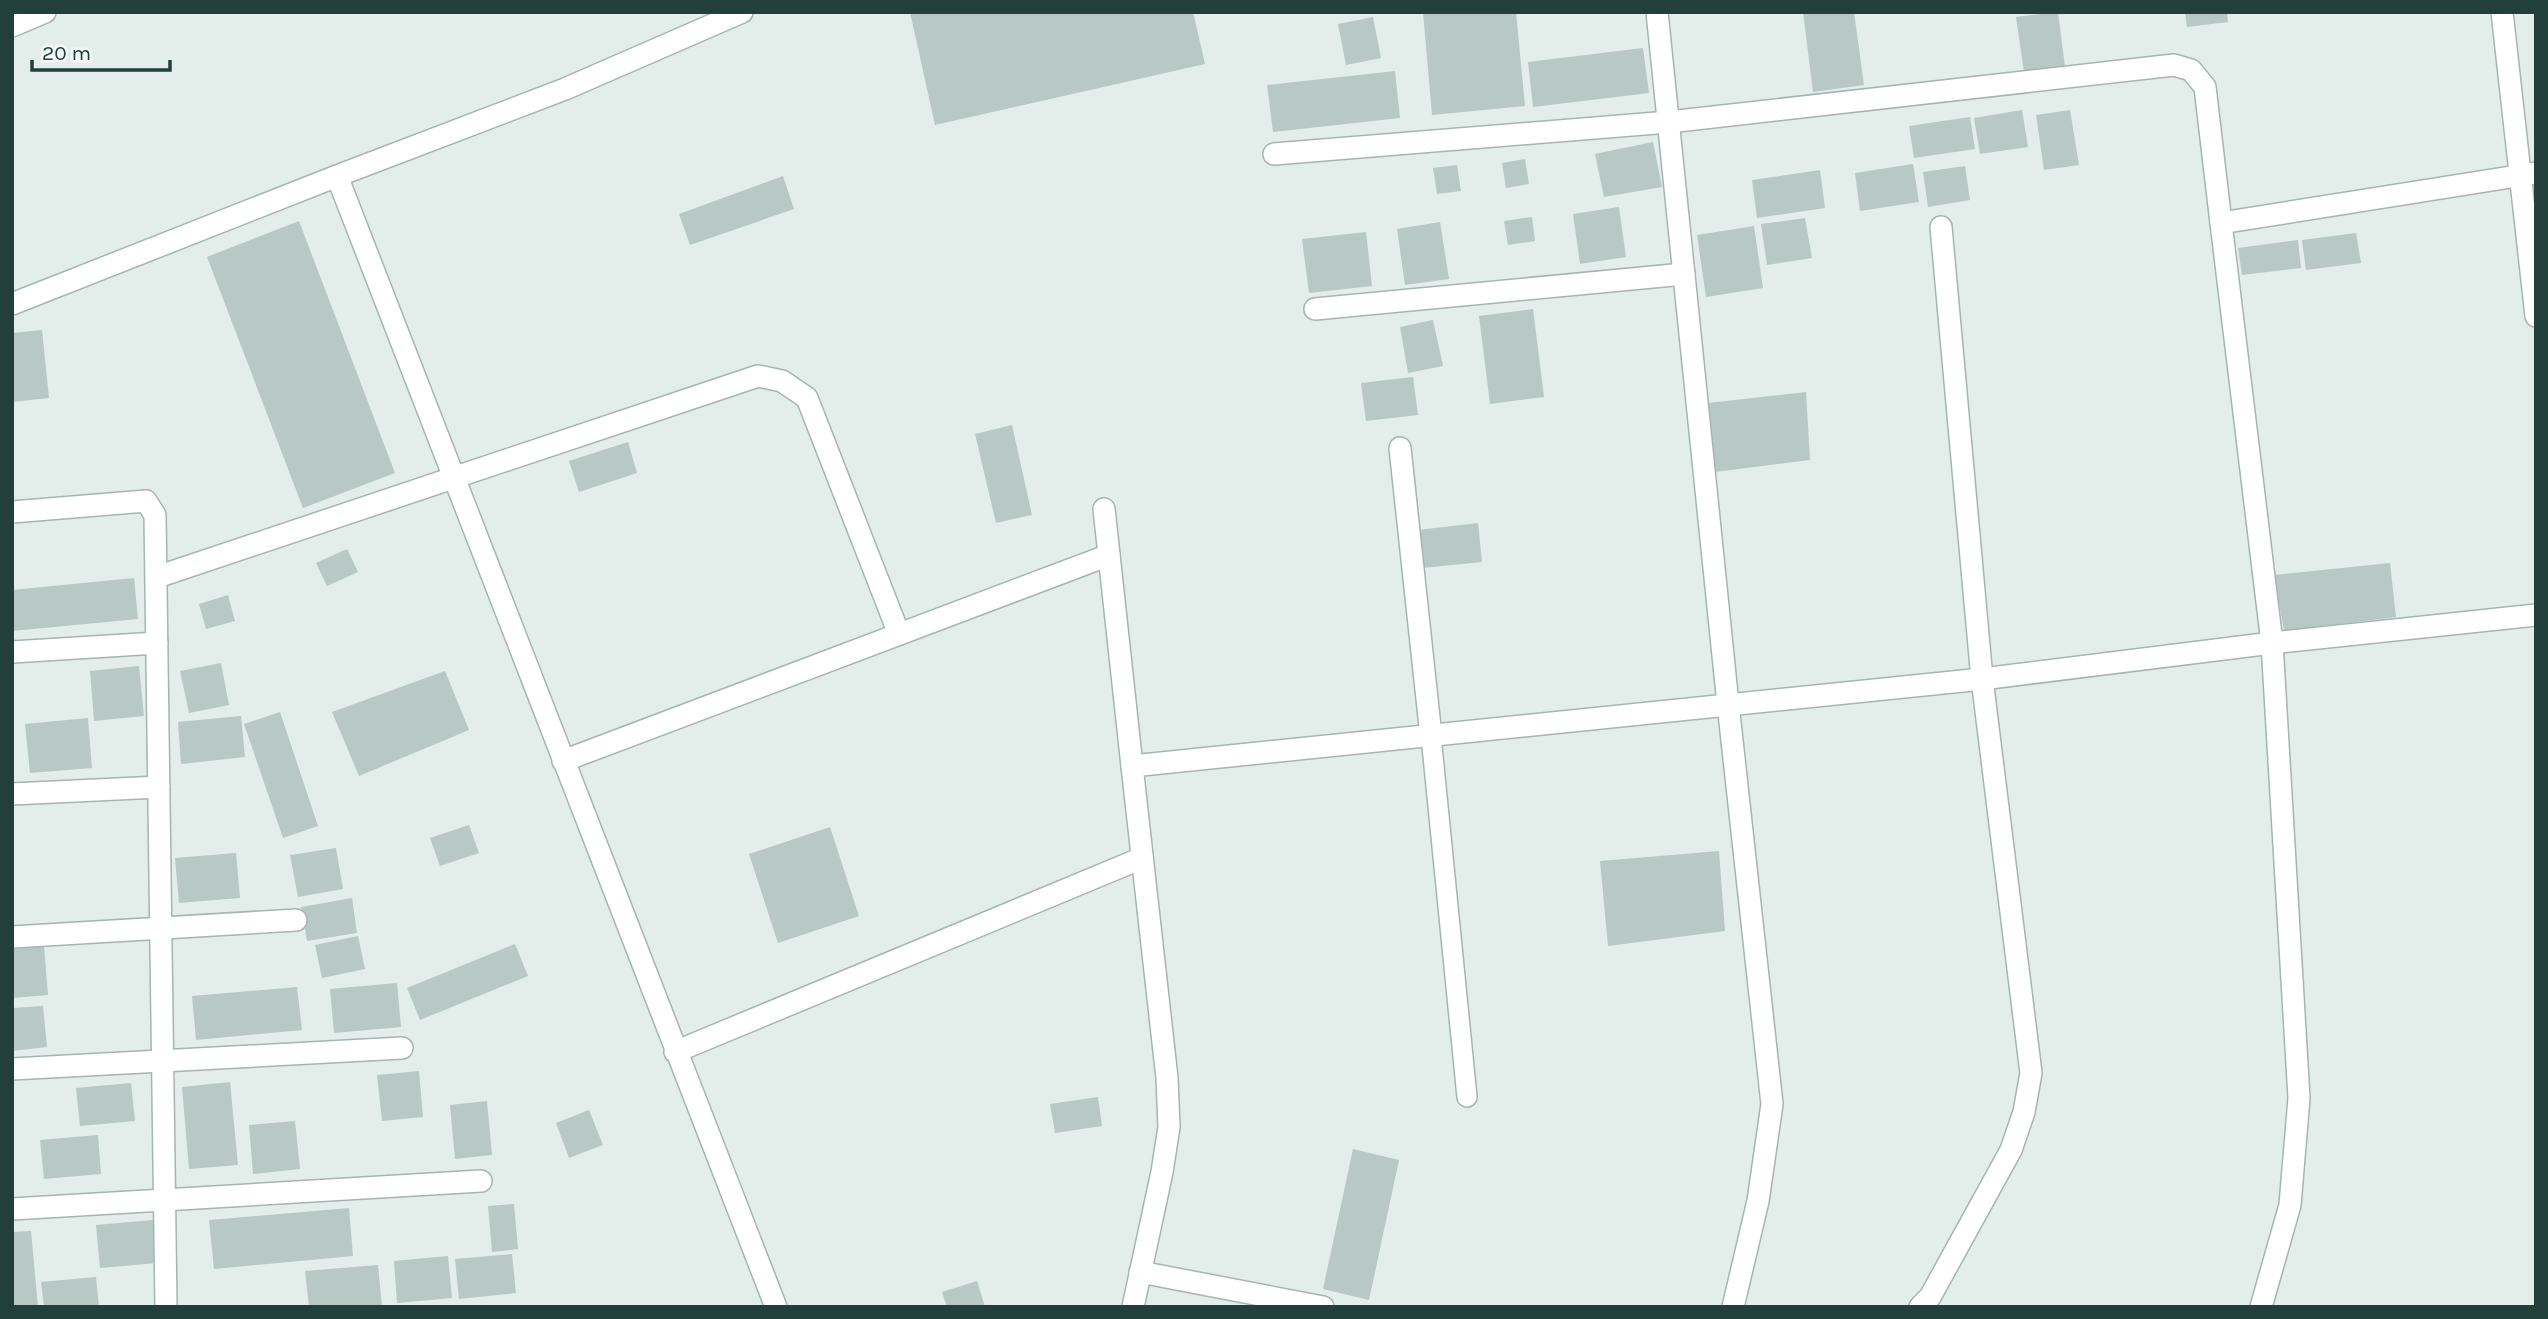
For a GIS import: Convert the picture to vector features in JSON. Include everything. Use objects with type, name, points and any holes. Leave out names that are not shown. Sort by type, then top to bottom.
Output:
[{"type":"street","points":[[12,26],[45,12]]},
{"type":"street","points":[[12,304],[565,89],[742,12]]},
{"type":"street","points":[[1657,12],[1772,1104],[1758,1201],[1733,1307]]},
{"type":"street","points":[[2502,12],[2527,174],[2536,316]]},
{"type":"street","points":[[1274,154],[1669,122],[2174,65],[2191,71],[2205,87],[2272,643],[2299,1098],[2290,1205],[2261,1307]]},
{"type":"street","points":[[2221,223],[2527,174]]},
{"type":"street","points":[[337,176],[776,1307]]},
{"type":"street","points":[[1920,1307],[1930,1297],[2011,1150],[2024,1112],[2031,1073],[1982,679],[1941,227]]},
{"type":"street","points":[[1315,309],[1684,274]]},
{"type":"street","points":[[157,577],[758,376],[782,380],[807,398],[899,634]]},
{"type":"street","points":[[1400,448],[1431,736]]},
{"type":"street","points":[[12,512],[146,500],[155,515],[166,1307]]},
{"type":"street","points":[[1104,509],[1167,1078],[1169,1127],[1163,1172],[1133,1307]]},
{"type":"street","points":[[563,761],[1109,555]]},
{"type":"street","points":[[1132,766],[1982,679],[2272,643],[2536,615]]},
{"type":"street","points":[[12,652],[157,643]]},
{"type":"street","points":[[12,794],[159,787]]},
{"type":"street","points":[[675,1052],[1142,858]]},
{"type":"street","points":[[12,937],[296,920]]},
{"type":"street","points":[[12,1069],[402,1048]]},
{"type":"street","points":[[12,1209],[481,1181]]},
{"type":"street","points":[[1140,1272],[1323,1307]]},
{"type":"lane","points":[[1431,736],[1467,1097]]},
{"type":"building","points":[[910,12],[1193,12],[1205,64],[935,125]]},
{"type":"building","points":[[1423,12],[1516,12],[1525,106],[1432,115]]},
{"type":"building","points":[[1803,12],[1854,12],[1864,85],[1813,92]]},
{"type":"building","points":[[2058,12],[2065,67],[2024,72],[2016,17]]},
{"type":"building","points":[[2185,12],[2227,12],[2228,22],[2187,27]]},
{"type":"building","points":[[1373,17],[1381,58],[1346,65],[1338,24]]},
{"type":"building","points":[[1643,48],[1649,93],[1533,107],[1528,62]]},
{"type":"building","points":[[1395,71],[1400,118],[1273,132],[1267,85]]},
{"type":"building","points":[[2022,110],[2028,147],[1980,154],[1974,118]]},
{"type":"building","points":[[2070,110],[2079,165],[2044,170],[2036,115]]},
{"type":"building","points":[[1970,117],[1975,149],[1914,158],[1909,126]]},
{"type":"building","points":[[1653,142],[1662,187],[1604,197],[1595,154]]},
{"type":"building","points":[[1525,159],[1529,184],[1506,188],[1502,163]]},
{"type":"building","points":[[1913,164],[1919,202],[1860,211],[1855,173]]},
{"type":"building","points":[[1457,165],[1461,191],[1437,194],[1433,168]]},
{"type":"building","points":[[1965,166],[1970,200],[1928,207],[1923,172]]},
{"type":"building","points":[[1820,170],[1825,208],[1757,218],[1752,180]]},
{"type":"building","points":[[783,176],[794,209],[690,245],[679,214]]},
{"type":"building","points":[[1619,207],[1626,257],[1580,264],[1573,214]]},
{"type":"building","points":[[1532,217],[1535,241],[1508,245],[1504,221]]},
{"type":"building","points":[[1805,218],[1812,258],[1767,265],[1761,224]]},
{"type":"building","points":[[299,221],[395,473],[303,508],[207,257]]},
{"type":"building","points":[[1440,222],[1449,279],[1405,285],[1397,229]]},
{"type":"building","points":[[1754,226],[1763,288],[1706,297],[1697,235]]},
{"type":"building","points":[[1366,232],[1372,286],[1309,293],[1302,239]]},
{"type":"building","points":[[2356,233],[2361,263],[2306,270],[2302,240]]},
{"type":"building","points":[[2298,240],[2301,268],[2242,275],[2238,248]]},
{"type":"building","points":[[1533,309],[1544,397],[1490,404],[1479,316]]},
{"type":"building","points":[[1433,320],[1443,366],[1408,373],[1400,327]]},
{"type":"building","points":[[42,330],[49,398],[12,402],[12,333]]},
{"type":"building","points":[[1413,377],[1418,415],[1366,421],[1361,383]]},
{"type":"building","points":[[1806,392],[1810,460],[1715,472],[1708,403]]},
{"type":"building","points":[[1012,425],[1032,515],[996,523],[975,434]]},
{"type":"building","points":[[628,442],[637,473],[579,492],[569,461]]},
{"type":"building","points":[[1478,523],[1482,562],[1422,568],[1418,530]]},
{"type":"building","points":[[347,549],[358,572],[327,586],[316,563]]},
{"type":"building","points":[[2390,563],[2396,617],[2284,631],[2274,575]]},
{"type":"building","points":[[134,578],[138,619],[12,631],[12,590]]},
{"type":"building","points":[[228,595],[235,621],[206,629],[199,604]]},
{"type":"building","points":[[221,663],[229,705],[189,713],[180,671]]},
{"type":"building","points":[[139,666],[144,716],[94,721],[90,671]]},
{"type":"building","points":[[445,671],[469,730],[359,776],[332,712]]},
{"type":"building","points":[[280,712],[318,826],[283,838],[244,724]]},
{"type":"building","points":[[241,716],[245,757],[181,764],[178,722]]},
{"type":"building","points":[[88,718],[92,768],[30,773],[25,724]]},
{"type":"building","points":[[469,825],[479,853],[440,866],[430,838]]},
{"type":"building","points":[[830,827],[859,916],[778,943],[749,854]]},
{"type":"building","points":[[336,848],[343,889],[298,897],[290,855]]},
{"type":"building","points":[[1719,851],[1725,931],[1608,946],[1600,861]]},
{"type":"building","points":[[236,853],[240,898],[179,903],[175,858]]},
{"type":"building","points":[[352,898],[357,933],[307,941],[301,907]]},
{"type":"building","points":[[358,936],[365,969],[322,978],[315,945]]},
{"type":"building","points":[[515,944],[528,976],[420,1020],[407,988]]},
{"type":"building","points":[[44,946],[48,995],[12,998],[12,949]]},
{"type":"building","points":[[397,983],[401,1027],[334,1033],[330,989]]},
{"type":"building","points":[[297,987],[302,1030],[196,1040],[192,996]]},
{"type":"building","points":[[43,1006],[47,1047],[12,1051],[12,1008]]},
{"type":"building","points":[[419,1071],[423,1117],[382,1121],[377,1075]]},
{"type":"building","points":[[230,1082],[238,1165],[189,1169],[182,1087]]},
{"type":"building","points":[[131,1083],[135,1121],[80,1126],[76,1088]]},
{"type":"building","points":[[1098,1097],[1102,1126],[1055,1133],[1050,1104]]},
{"type":"building","points":[[487,1101],[492,1155],[455,1159],[450,1105]]},
{"type":"building","points":[[589,1110],[603,1145],[569,1158],[556,1123]]},
{"type":"building","points":[[295,1121],[300,1169],[253,1174],[249,1125]]},
{"type":"building","points":[[98,1135],[101,1174],[44,1179],[40,1140]]},
{"type":"building","points":[[1353,1149],[1399,1160],[1369,1300],[1323,1289]]},
{"type":"building","points":[[514,1204],[518,1249],[492,1252],[488,1206]]},
{"type":"building","points":[[349,1208],[353,1256],[214,1269],[209,1220]]},
{"type":"building","points":[[153,1220],[157,1263],[100,1268],[96,1225]]},
{"type":"building","points":[[31,1231],[38,1307],[12,1307],[12,1232]]},
{"type":"building","points":[[512,1254],[516,1293],[459,1299],[455,1259]]},
{"type":"building","points":[[448,1256],[452,1298],[397,1303],[394,1261]]},
{"type":"building","points":[[378,1265],[382,1307],[309,1307],[305,1271]]},
{"type":"building","points":[[96,1277],[99,1307],[44,1307],[41,1282]]},
{"type":"building","points":[[977,1281],[985,1307],[947,1307],[942,1292]]}]
